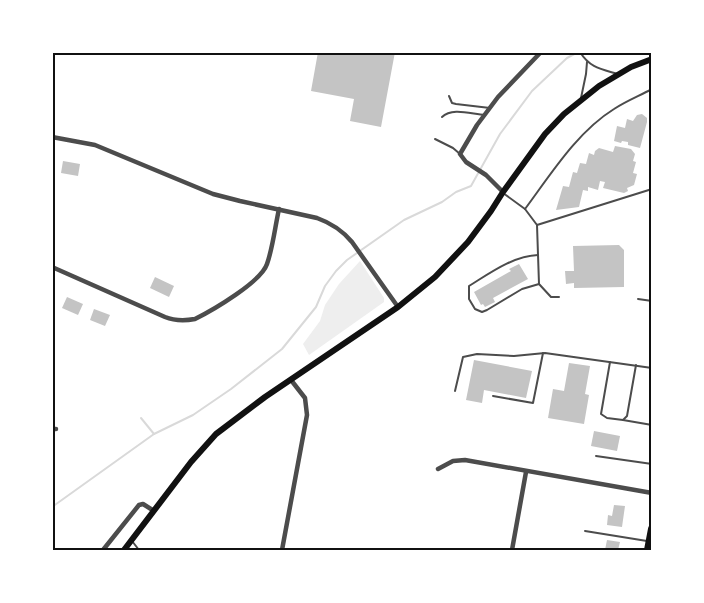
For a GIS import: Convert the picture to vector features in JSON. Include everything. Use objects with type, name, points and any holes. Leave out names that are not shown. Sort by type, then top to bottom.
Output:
[{"type":"highway","points":[[648,550],[651,529]]},
{"type":"main road","points":[[124,550],[191,462],[216,434],[398,307],[435,277],[468,242],[545,134],[564,114],[581,99],[618,74],[651,59]]},
{"type":"street","points":[[502,192],[486,176],[466,162],[460,154],[490,108],[541,52]]},
{"type":"street","points":[[52,137],[94,145],[213,194],[327,222],[345,233],[398,307]]},
{"type":"street","points":[[52,267],[175,321],[195,319],[246,287],[267,266],[279,209]]},
{"type":"street","points":[[282,550],[307,416],[305,398],[291,380]]},
{"type":"street","points":[[438,469],[453,461],[465,460],[651,493]]},
{"type":"street","points":[[512,550],[526,472]]},
{"type":"street","points":[[103,550],[139,505],[143,504],[154,511]]},
{"type":"lane","points":[[580,52],[587,62],[600,69],[618,74]]},
{"type":"lane","points":[[581,99],[587,62]]},
{"type":"lane","points":[[525,209],[567,152],[593,125],[613,109],[651,89]]},
{"type":"lane","points":[[449,96],[452,103],[490,108]]},
{"type":"lane","points":[[442,117],[451,111],[485,115]]},
{"type":"lane","points":[[435,139],[460,154]]},
{"type":"lane","points":[[537,225],[651,189]]},
{"type":"lane","points":[[502,192],[525,209],[537,225],[539,284],[551,297],[559,297]]},
{"type":"lane","points":[[538,255],[518,258],[469,286],[469,299],[475,309],[482,312],[522,289],[539,284]]},
{"type":"lane","points":[[638,299],[651,301]]},
{"type":"lane","points":[[493,396],[533,403],[543,353]]},
{"type":"lane","points":[[455,391],[463,357],[477,354],[514,356],[543,353],[651,368]]},
{"type":"lane","points":[[610,362],[601,414],[607,418],[651,425]]},
{"type":"lane","points":[[623,420],[627,416],[636,365]]},
{"type":"lane","points":[[596,456],[651,464]]},
{"type":"lane","points":[[585,531],[650,541]]},
{"type":"lane","points":[[132,540],[139,550]]},
{"type":"shaded area","points":[[360,261],[384,298],[384,302],[309,355],[303,344],[320,321],[325,305],[339,284]]},
{"type":"building","points":[[318,52],[395,52],[381,127],[350,121],[354,99],[311,91]]},
{"type":"building","points":[[642,114],[647,118],[647,122],[640,148],[628,145],[628,142],[614,141],[617,126],[625,128],[627,119],[633,121],[637,115]]},
{"type":"building","points":[[615,146],[631,149],[635,154],[633,161],[636,162],[633,173],[637,174],[634,185],[627,188],[628,191],[624,193],[603,188],[605,182],[600,181],[598,190],[588,187],[588,191],[583,190],[579,207],[556,210],[563,186],[569,187],[573,172],[577,173],[580,163],[586,164],[589,153],[594,155],[599,148],[613,152]]},
{"type":"building","points":[[63,161],[80,164],[78,176],[61,173]]},
{"type":"building","points":[[619,245],[624,250],[624,287],[574,288],[574,283],[566,284],[565,271],[574,271],[573,246]]},
{"type":"building","points":[[519,264],[528,279],[493,298],[495,302],[485,307],[481,305],[474,292]]},
{"type":"building","points":[[155,277],[174,286],[169,297],[150,288]]},
{"type":"building","points":[[67,297],[83,304],[78,315],[62,308]]},
{"type":"building","points":[[94,309],[110,315],[105,326],[90,320]]},
{"type":"building","points":[[474,360],[532,371],[526,398],[484,390],[482,403],[466,400]]},
{"type":"building","points":[[569,363],[590,366],[585,394],[589,395],[584,424],[548,418],[553,389],[564,391]]},
{"type":"building","points":[[594,431],[620,436],[617,451],[591,446]]},
{"type":"building","points":[[614,505],[625,506],[622,527],[607,525],[608,515],[612,516]]},
{"type":"building","points":[[607,540],[620,542],[618,550],[605,550]]},
{"type":"waterway","points":[[52,507],[154,434],[193,415],[231,389],[282,349],[316,307],[325,286],[347,260],[404,220],[471,186],[500,134],[532,91],[567,58],[578,52]]},
{"type":"waterway","points":[[141,418],[154,434]]}]
